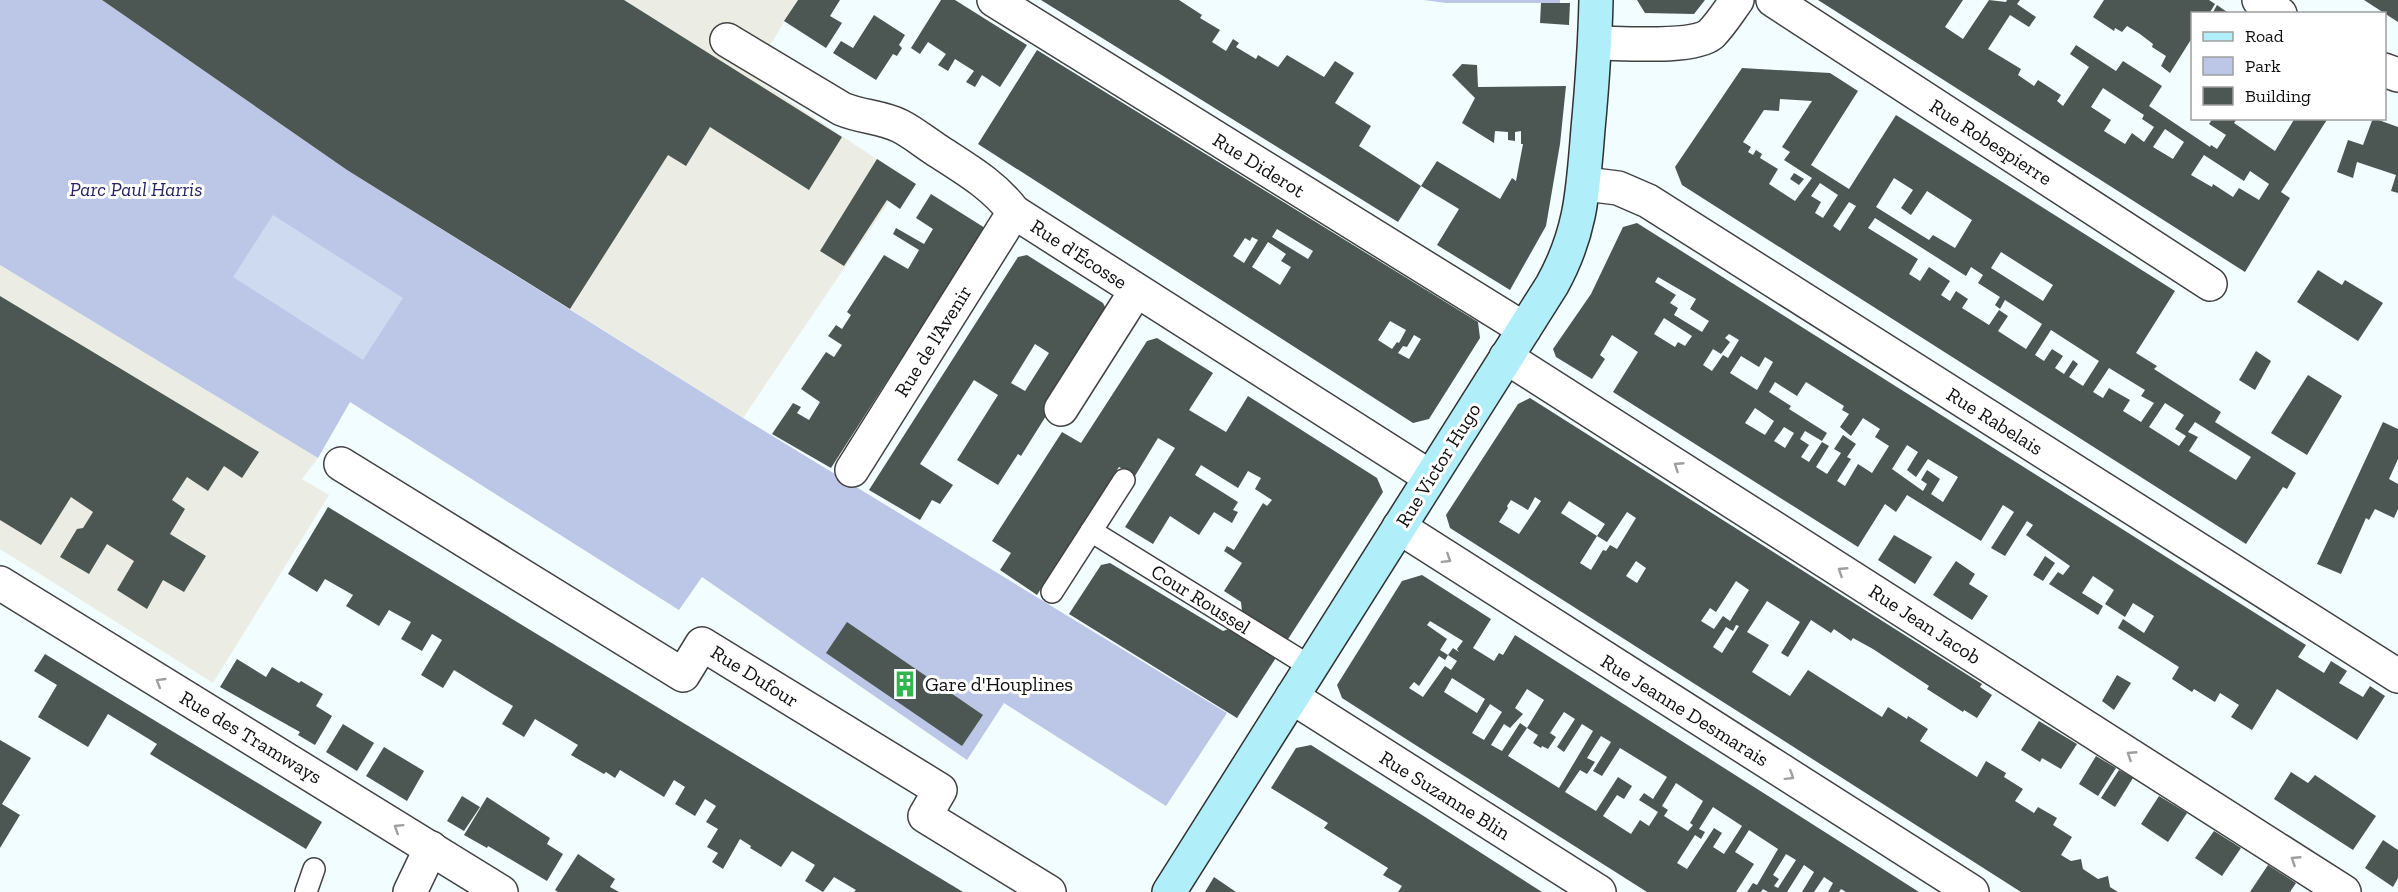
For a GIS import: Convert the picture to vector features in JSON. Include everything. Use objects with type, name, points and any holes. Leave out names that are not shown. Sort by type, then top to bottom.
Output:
[{"type":"main road","name":"Rue Victor Hugo","points":[[1168,892],[1565,262],[1578,220],[1585,184],[1596,0]]},
{"type":"street","name":"Rue Diderot","points":[[994,0],[1524,329]]},
{"type":"street","points":[[1595,43],[1696,41],[1709,35],[1737,0]]},
{"type":"street","name":"Rue Robespierre","points":[[1773,0],[2210,284]]},
{"type":"street","points":[[2259,0],[2277,12]]},
{"type":"street","name":"Rue d'Écosse","points":[[727,40],[842,109],[858,116],[877,118],[899,126],[989,184],[1004,198],[1014,212],[1430,477]]},
{"type":"street","name":"Rue Rabelais","points":[[1585,184],[1618,188],[1648,201],[2398,676]]},
{"type":"street","name":"Rue de l'Avenir","points":[[852,470],[1014,212]]},
{"type":"street","points":[[1061,409],[1136,291]]},
{"type":"street","name":"Rue Jean Jacob","points":[[1506,357],[2344,892]]},
{"type":"street","name":"Rue Dufour","points":[[340,464],[683,675],[702,644],[940,790],[925,816],[1049,892]]},
{"type":"street","name":"Rue Jeanne Desmarais","points":[[1399,527],[1972,892]]},
{"type":"street","name":"Rue des Tramways","points":[[0,583],[501,892]]},
{"type":"street","name":"Rue Suzanne Blin","points":[[1292,697],[1599,892]]},
{"type":"street","points":[[410,892],[431,848]]},
{"type":"lane","points":[[1052,592],[1124,480]]},
{"type":"lane","name":"Cour Roussel","points":[[1091,531],[1311,667]]},
{"type":"lane","points":[[306,892],[314,869]]},
{"type":"shaded area","points":[[105,0],[797,0],[752,76],[905,178],[743,418],[570,309]]},
{"type":"shaded area","points":[[273,215],[403,298],[363,360],[233,277]]},
{"type":"shaded area","points":[[0,265],[318,458],[302,479],[329,495],[213,683],[0,549]]},
{"type":"green space","name":"Parc Paul Harris","points":[[0,0],[102,0],[347,170],[743,418],[1227,713],[1166,806],[1004,703],[967,760],[702,577],[679,610],[350,402],[318,458],[0,265]]},
{"type":"green space","points":[[1424,0],[1560,0],[1560,3],[1446,3]]},
{"type":"building","points":[[102,0],[624,0],[842,137],[809,190],[710,127],[686,166],[668,155],[570,309],[347,170]]},
{"type":"building","points":[[798,0],[840,0],[830,16],[842,23],[826,48],[784,21]]},
{"type":"building","points":[[941,0],[955,0],[1027,45],[1000,87],[982,75],[975,87],[966,82],[974,71],[955,59],[948,71],[938,65],[946,54],[928,42],[920,54],[911,48]]},
{"type":"building","points":[[1041,0],[1179,0],[1202,15],[1200,18],[1220,30],[1212,42],[1226,51],[1233,39],[1239,43],[1236,47],[1256,59],[1258,55],[1278,67],[1287,55],[1324,77],[1335,61],[1354,73],[1335,103],[1371,126],[1359,146],[1421,186],[1398,222]]},
{"type":"building","points":[[1637,0],[1705,0],[1694,14],[1645,13]]},
{"type":"building","points":[[1818,0],[1963,0],[1945,27],[1963,39],[1989,0],[2006,2],[2007,0],[2020,0],[2017,4],[2036,17],[2029,27],[2010,15],[1988,49],[2021,69],[2018,75],[2034,86],[2038,80],[2061,95],[2057,101],[2063,106],[2089,67],[2070,54],[2076,45],[2116,71],[2123,61],[2162,86],[2149,106],[2210,147],[2211,145],[2217,149],[2226,135],[2209,124],[2212,120],[2236,120],[2234,123],[2275,151],[2294,120],[2327,120],[2281,192],[2290,198],[2245,272]],"holes":[[[2103,88],[2144,115],[2142,119],[2154,127],[2144,142],[2132,133],[2125,144],[2104,131],[2111,120],[2091,107]],[[2165,129],[2184,142],[2173,159],[2153,147]],[[2204,155],[2244,181],[2250,171],[2269,184],[2259,200],[2239,188],[2233,197],[2213,184],[2212,187],[2191,175]]]},
{"type":"building","points":[[2104,0],[2209,0],[2215,4],[2210,12],[2191,12],[2191,40],[2170,73],[2161,66],[2166,56],[2152,47],[2153,44],[2140,34],[2127,26],[2122,32],[2115,28],[2114,31],[2093,17]]},
{"type":"building","points":[[2364,0],[2398,0],[2398,22],[2386,12]]},
{"type":"building","points":[[1541,3],[1570,3],[1569,25],[1540,23]]},
{"type":"building","points":[[2217,5],[2227,12],[2213,12]]},
{"type":"building","points":[[874,15],[905,35],[899,45],[902,48],[897,56],[893,54],[876,80],[833,53],[841,41],[853,48]]},
{"type":"building","points":[[1037,50],[1478,322],[1480,338],[1429,419],[1413,423],[978,144]],"holes":[[[1277,229],[1313,251],[1308,259],[1272,237]],[[1252,237],[1258,240],[1244,263],[1233,256],[1245,238],[1250,241]],[[1268,242],[1286,254],[1281,261],[1291,267],[1280,285],[1252,267]],[[1390,321],[1406,330],[1399,343],[1397,342],[1392,349],[1378,340]],[[1414,335],[1421,339],[1409,359],[1398,353],[1403,346],[1407,347]]]},
{"type":"building","points":[[1462,64],[1477,65],[1478,87],[1566,86],[1560,144],[1546,226],[1510,290],[1437,245],[1459,209],[1421,186],[1437,161],[1500,199],[1512,178],[1516,181],[1523,144],[1521,144],[1521,131],[1515,132],[1515,141],[1508,140],[1508,132],[1495,131],[1494,143],[1462,123],[1475,98],[1452,75]]},
{"type":"building","points":[[1742,68],[1830,73],[1858,91],[1811,165],[1849,189],[1896,115],[2175,291],[2136,353],[2157,366],[2154,369],[2221,412],[2215,422],[2296,473],[2287,489],[2283,487],[2246,544],[1682,185],[1675,167]],"holes":[[[1780,99],[1812,101],[1782,147],[1790,152],[1784,160],[1812,178],[1795,201],[1769,184],[1778,169],[1760,158],[1762,154],[1756,150],[1753,155],[1748,152],[1751,147],[1743,142],[1764,110],[1779,111]],[[1894,178],[1913,190],[1901,208],[1911,215],[1927,191],[1972,220],[1955,248],[1933,235],[1929,240],[1876,207]],[[1820,183],[1838,195],[1823,218],[1815,213],[1821,202],[1811,196]],[[1849,202],[1856,206],[1840,231],[1833,226]],[[1875,218],[1966,276],[1971,267],[1983,275],[1978,283],[2000,297],[1995,305],[2000,309],[2005,300],[2042,324],[2026,349],[1998,331],[2008,316],[1999,310],[1989,325],[1962,308],[1968,299],[1956,291],[1950,301],[1941,295],[1950,281],[1929,267],[1920,281],[1909,274],[1918,259],[1868,228]],[[2001,252],[2053,285],[2043,301],[1991,268]],[[2051,330],[2099,361],[2083,386],[2069,377],[2078,364],[2073,360],[2064,374],[2055,368],[2063,356],[2052,349],[2044,361],[2035,355]],[[2109,368],[2145,390],[2141,396],[2154,403],[2141,422],[2123,411],[2130,400],[2109,388],[2103,398],[2093,392]],[[2165,403],[2184,415],[2175,429],[2186,436],[2179,446],[2149,427]],[[2195,422],[2251,457],[2236,480],[2189,451],[2198,437],[2188,432]]]},
{"type":"building","points":[[2372,120],[2398,127],[2398,193],[2391,191],[2396,175],[2357,162],[2353,178],[2337,172],[2348,140],[2363,145]]},
{"type":"building","points":[[877,159],[916,184],[900,209],[887,200],[844,266],[820,251]]},
{"type":"building","points":[[1794,173],[1804,179],[1799,185],[1790,179]]},
{"type":"building","points":[[931,194],[985,228],[831,468],[772,434],[793,403],[801,407],[797,413],[809,420],[820,402],[801,389],[826,352],[834,357],[842,345],[828,336],[836,325],[842,329],[851,315],[847,312],[884,255],[908,269],[919,250],[893,234],[896,228],[924,244],[933,229],[916,218]]},
{"type":"building","points":[[1637,223],[2306,645],[2298,657],[2324,673],[2331,661],[2347,671],[2339,683],[2363,697],[2370,686],[2385,696],[2357,740],[2277,689],[2252,730],[2231,717],[2239,705],[2220,693],[2215,702],[2194,689],[2192,692],[2172,679],[2179,667],[2118,628],[2123,619],[2144,633],[2154,616],[2133,603],[2125,617],[2105,604],[2114,590],[2093,576],[2082,593],[2103,606],[2098,615],[2049,584],[2058,572],[2063,575],[2070,566],[2026,535],[2033,525],[2027,521],[2005,556],[1991,548],[2014,512],[2003,505],[1981,541],[1907,495],[1896,512],[1885,504],[1858,547],[1613,392],[1638,352],[1612,335],[1600,355],[1605,359],[1592,379],[1556,357],[1553,349],[1591,294],[1623,227]],"holes":[[[1658,277],[1696,299],[1690,309],[1709,321],[1702,332],[1674,315],[1678,308],[1670,303],[1676,295],[1655,282]],[[1664,318],[1692,336],[1685,346],[1678,342],[1675,347],[1654,334]],[[1729,334],[1739,340],[1728,358],[1723,355],[1712,371],[1703,365],[1713,349],[1721,354],[1730,342],[1725,338]],[[1741,356],[1759,367],[1765,357],[1773,362],[1757,390],[1730,373]],[[1775,382],[1797,396],[1806,382],[1844,406],[1842,410],[1849,414],[1840,427],[1851,436],[1863,418],[1880,429],[1875,437],[1889,446],[1872,473],[1858,464],[1845,486],[1837,481],[1851,459],[1847,457],[1856,444],[1843,435],[1834,449],[1841,453],[1827,474],[1816,467],[1829,446],[1822,442],[1809,462],[1801,457],[1809,445],[1800,439],[1805,431],[1822,441],[1827,433],[1789,409],[1791,406],[1769,392]],[[1755,408],[1774,421],[1765,435],[1745,423]],[[1784,427],[1794,433],[1785,448],[1774,441]],[[1907,445],[1918,452],[1907,470],[1916,477],[1928,459],[1958,477],[1943,502],[1931,494],[1940,479],[1927,470],[1921,480],[1927,484],[1923,491],[1892,469]]]},
{"type":"building","points":[[1027,255],[1103,303],[1109,315],[1021,456],[1018,454],[998,485],[957,460],[998,395],[974,380],[920,464],[953,485],[940,504],[932,500],[920,520],[869,490],[1018,257]],"holes":[[[1035,344],[1049,353],[1025,391],[1011,383]]]},
{"type":"building","points":[[2318,270],[2342,285],[2345,280],[2383,303],[2358,341],[2297,302]]},
{"type":"building","points":[[0,296],[259,452],[242,478],[224,466],[208,491],[187,477],[172,500],[185,509],[170,534],[206,556],[184,592],[163,580],[147,609],[117,590],[134,561],[107,544],[89,574],[60,557],[77,529],[83,528],[93,512],[71,497],[41,545],[0,520]]},
{"type":"building","points":[[1157,338],[1213,373],[1189,410],[1226,432],[1248,396],[1377,478],[1383,492],[1237,718],[1069,614],[1101,565],[1110,563],[1223,631],[1231,628],[1242,612],[1241,602],[1224,591],[1242,563],[1224,551],[1227,546],[1234,550],[1263,503],[1267,506],[1272,500],[1255,489],[1261,478],[1248,471],[1238,488],[1201,465],[1195,475],[1238,502],[1233,510],[1238,512],[1232,523],[1214,512],[1199,535],[1170,516],[1153,544],[1125,527],[1175,448],[1158,438],[1135,476],[1119,467],[1037,595],[1000,570],[1011,553],[992,541],[1062,432],[1081,443],[1147,341]]},
{"type":"building","points":[[2256,351],[2271,361],[2255,390],[2239,380]]},
{"type":"building","points":[[2308,375],[2342,396],[2307,455],[2271,433]]},
{"type":"building","points":[[1530,398],[1982,684],[1980,687],[1992,695],[1977,718],[1964,710],[1963,712],[1927,689],[1929,686],[1873,649],[1853,638],[1851,641],[1834,629],[1831,633],[1811,620],[1788,657],[1781,653],[1800,622],[1767,601],[1747,632],[1769,645],[1752,672],[1790,696],[1808,670],[1882,717],[1888,707],[1907,719],[1908,716],[1928,729],[1920,741],[1977,777],[1986,761],[2006,773],[2004,777],[2023,789],[2015,801],[2034,813],[2038,807],[2057,818],[2053,825],[2072,837],[2061,855],[2071,861],[2081,859],[2083,869],[2098,879],[2108,876],[2110,887],[2118,892],[2021,892],[1450,528],[1446,515],[1518,404]],"holes":[[[1535,497],[1541,501],[1519,534],[1499,522],[1511,500],[1528,510]],[[1569,501],[1605,524],[1597,536],[1561,513]],[[1627,512],[1636,518],[1617,549],[1610,545],[1606,551],[1603,550],[1591,570],[1580,563],[1597,536],[1607,542]],[[1636,561],[1646,568],[1637,583],[1626,576]],[[1736,581],[1749,590],[1730,621],[1723,616],[1714,629],[1701,621],[1710,608],[1716,612]],[[1736,625],[1739,626],[1722,653],[1713,647],[1726,627],[1733,631]]]},
{"type":"building","points":[[2383,422],[2398,429],[2398,459],[2389,479],[2398,484],[2398,509],[2394,518],[2375,509],[2369,520],[2366,518],[2341,574],[2317,564]]},
{"type":"building","points":[[328,507],[963,892],[854,892],[856,890],[834,877],[823,892],[805,881],[815,865],[792,851],[781,867],[740,839],[723,869],[712,862],[718,853],[707,847],[718,829],[706,822],[716,806],[705,799],[695,816],[675,804],[685,787],[674,780],[664,797],[620,770],[615,778],[606,772],[604,774],[571,755],[578,745],[535,719],[524,737],[502,724],[513,706],[454,670],[443,688],[421,675],[442,640],[432,634],[422,651],[401,639],[411,622],[389,610],[379,626],[346,606],[353,595],[325,579],[317,592],[288,574]]},
{"type":"building","points":[[1894,535],[1932,557],[1915,584],[1878,560]]},
{"type":"building","points":[[2045,556],[2055,563],[2043,581],[2033,575]]},
{"type":"building","points":[[1956,561],[1975,574],[1969,584],[1988,596],[1972,620],[1933,595]]},
{"type":"building","points":[[1422,575],[1491,619],[1473,648],[1494,661],[1499,653],[1503,655],[1515,635],[1919,892],[1846,892],[1841,889],[1839,892],[1828,892],[1833,883],[1824,877],[1814,892],[1802,892],[1814,872],[1804,865],[1787,892],[1768,892],[1763,889],[1761,892],[1747,892],[1753,883],[1757,885],[1778,849],[1749,830],[1735,852],[1754,864],[1736,892],[1647,892],[1342,698],[1337,685],[1402,581]],"holes":[[[1430,621],[1463,641],[1457,649],[1459,652],[1453,648],[1448,655],[1440,650],[1447,639],[1427,625]],[[1448,655],[1457,661],[1451,670],[1445,666],[1423,697],[1409,688],[1414,682],[1419,686],[1439,656],[1445,660]],[[1452,678],[1485,699],[1477,713],[1444,692]],[[1527,689],[1544,700],[1527,728],[1520,723],[1502,751],[1491,745],[1504,724],[1510,728],[1523,714],[1515,708]],[[1490,704],[1502,712],[1484,740],[1472,733]],[[1564,712],[1575,719],[1557,747],[1564,752],[1582,724],[1593,731],[1559,788],[1508,756],[1527,728],[1538,735],[1533,743],[1548,749],[1556,737],[1550,733]],[[1601,736],[1611,742],[1593,771],[1602,776],[1620,748],[1667,777],[1653,799],[1644,793],[1639,800],[1658,812],[1649,826],[1640,820],[1631,834],[1603,816],[1617,795],[1624,799],[1632,786],[1618,777],[1596,811],[1565,792],[1580,770],[1587,774],[1595,762],[1587,758]],[[1676,783],[1703,801],[1688,831],[1664,816],[1668,810],[1662,806]],[[1713,807],[1742,826],[1724,854],[1713,847],[1722,833],[1714,828],[1687,869],[1677,863],[1695,835],[1701,839],[1705,832],[1699,829]],[[1786,854],[1796,860],[1778,888],[1774,886],[1779,879],[1773,875]]]},
{"type":"building","name":"Gare d'Houplines","points":[[847,622],[983,715],[962,746],[826,653]]},
{"type":"building","points":[[45,654],[322,822],[306,849],[150,754],[157,744],[108,714],[88,747],[38,717],[57,685],[34,671]]},
{"type":"building","points":[[237,659],[266,677],[272,667],[323,694],[316,706],[332,716],[315,745],[298,735],[300,732],[220,687]]},
{"type":"building","points":[[2117,675],[2131,683],[2114,710],[2102,701]]},
{"type":"building","points":[[2039,721],[2077,744],[2061,769],[2042,758],[2040,762],[2021,750]]},
{"type":"building","points":[[343,724],[374,743],[357,771],[326,752]]},
{"type":"building","points":[[0,740],[31,758],[2,804],[20,815],[0,848]]},
{"type":"building","points":[[1311,745],[1542,892],[1398,892],[1402,886],[1383,875],[1388,868],[1324,828],[1328,823],[1271,788],[1296,748]]},
{"type":"building","points":[[384,747],[424,771],[407,801],[366,776]]},
{"type":"building","points":[[2096,756],[2116,768],[2098,796],[2079,784]]},
{"type":"building","points":[[2119,770],[2133,778],[2115,807],[2101,798]]},
{"type":"building","points":[[2291,772],[2308,783],[2315,775],[2376,816],[2353,850],[2274,799]]},
{"type":"building","points":[[462,796],[480,807],[464,831],[447,821]]},
{"type":"building","points":[[2159,796],[2187,813],[2168,842],[2141,824]]},
{"type":"building","points":[[487,797],[550,838],[547,844],[563,854],[547,881],[488,846],[487,848],[464,835]]},
{"type":"building","points":[[2214,831],[2241,848],[2222,876],[2195,858]]},
{"type":"building","points":[[2383,840],[2398,850],[2398,878],[2393,887],[2365,868]]},
{"type":"building","points":[[578,854],[615,879],[610,887],[619,892],[558,892],[555,890]]},
{"type":"building","points":[[2268,865],[2296,883],[2290,892],[2250,892]]},
{"type":"building","points":[[1214,877],[1236,892],[1205,892]]},
{"type":"place","name":"Gare d'Houplines","points":[[905,684]]}]
